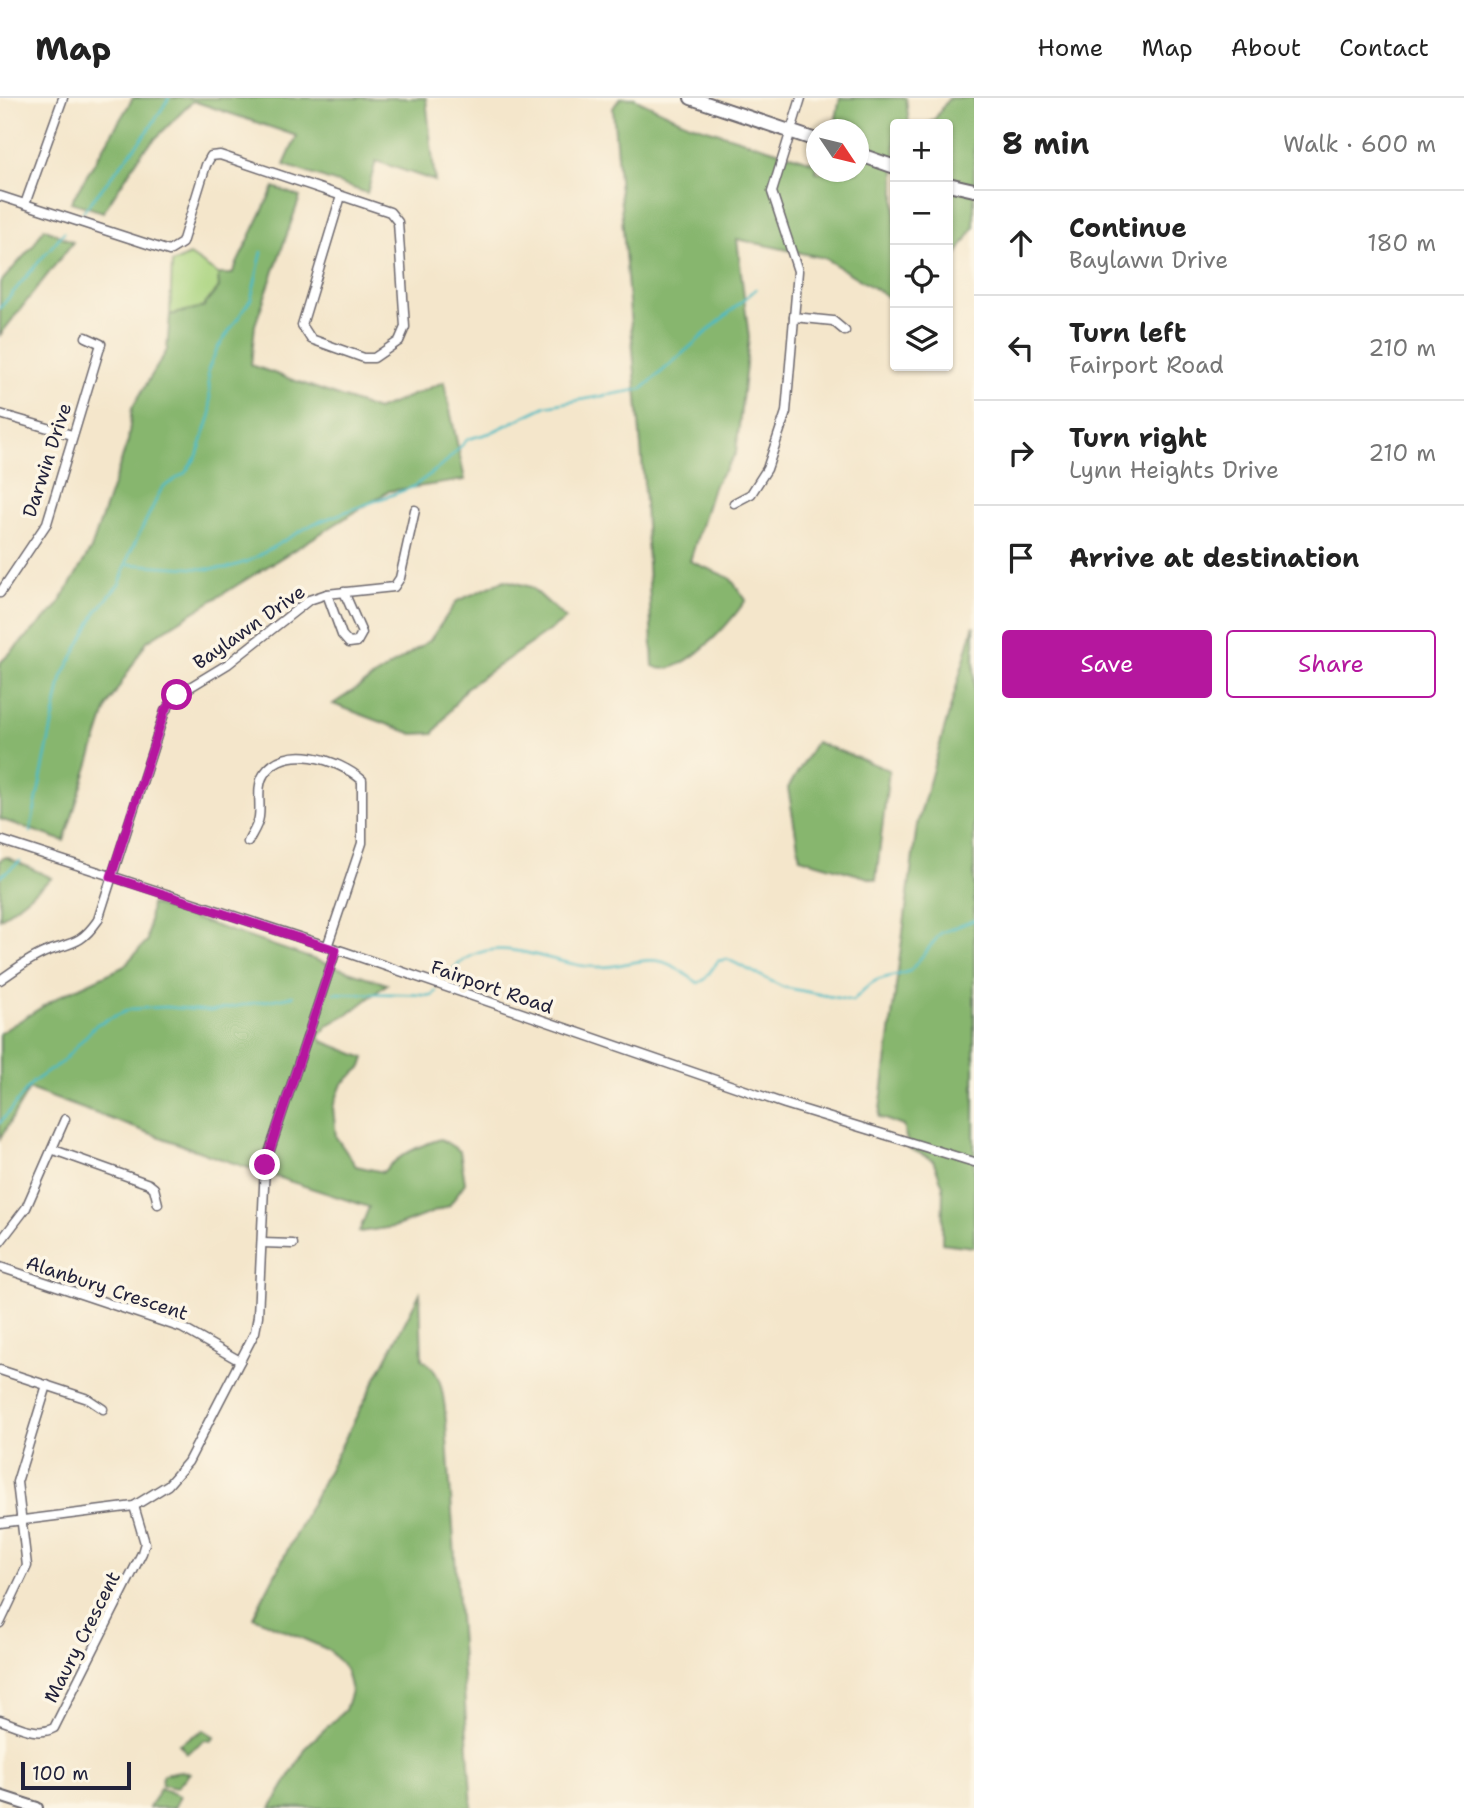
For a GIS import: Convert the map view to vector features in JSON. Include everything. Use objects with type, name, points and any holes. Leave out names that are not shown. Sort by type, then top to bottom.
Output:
[{"type":"main road","points":[[691,98],[806,136]]},
{"type":"main road","points":[[869,158],[890,165]]},
{"type":"main road","points":[[953,185],[974,190]]},
{"type":"street","points":[[25,204],[63,98]]},
{"type":"street","points":[[734,503],[751,494],[767,468],[782,430],[797,264],[772,192],[801,98]]},
{"type":"street","points":[[0,196],[169,251],[182,243],[211,156],[220,155],[390,212],[398,222],[405,327],[399,341],[374,358],[364,358],[311,339],[302,325],[341,196]]},
{"type":"street","points":[[794,317],[833,321],[845,331]]},
{"type":"street","name":"Darwin Drive","points":[[0,593],[47,523],[101,344],[86,337]]},
{"type":"street","points":[[0,414],[72,435]]},
{"type":"street","name":"Baylawn Drive","points":[[0,980],[47,951],[75,944],[87,936],[98,920],[165,710],[177,695],[228,664],[309,600],[327,594],[394,587],[400,578],[415,510]]},
{"type":"street","name":"Baylawn Drive","points":[[327,594],[342,635],[349,643],[357,642],[362,633],[344,592]]},
{"type":"street","points":[[0,1523],[134,1506],[169,1485],[180,1475],[255,1332],[265,1165],[362,843],[362,780],[353,772],[299,754],[288,756],[264,773],[260,782],[259,820],[247,842]]},
{"type":"street","name":"Fairport Road","points":[[0,840],[331,948],[785,1104],[974,1162]]},
{"type":"street","points":[[0,1242],[26,1208],[54,1150],[65,1119]]},
{"type":"street","points":[[54,1150],[149,1184],[154,1188],[158,1204]]},
{"type":"street","points":[[262,1243],[293,1244]]},
{"type":"street","name":"Alanbury Crescent","points":[[0,1267],[182,1328],[240,1361]]},
{"type":"street","points":[[0,1370],[88,1399],[103,1409]]},
{"type":"street","points":[[0,1623],[27,1566],[17,1482],[47,1385]]},
{"type":"street","name":"Maury Crescent","points":[[0,1720],[35,1732],[44,1733],[54,1728],[142,1553],[145,1543],[134,1506]]},
{"type":"street","points":[[0,1796],[37,1808]]},
{"type":"green space","points":[[133,98],[426,98],[435,181],[376,161],[367,193],[284,165],[297,136],[193,101],[143,151],[103,212],[71,202]]},
{"type":"green space","points":[[620,98],[634,98],[687,123],[806,160],[806,182],[869,182],[869,119],[836,119],[840,98],[906,98],[908,119],[890,119],[890,298],[824,258],[737,239],[749,338],[736,453],[713,487],[690,561],[730,578],[746,600],[705,646],[677,665],[664,669],[653,666],[644,483],[613,108]]},
{"type":"green space","points":[[949,98],[974,98],[974,227],[953,261],[953,119],[935,119]]},
{"type":"green space","points":[[274,187],[300,197],[255,325],[251,365],[377,410],[444,382],[465,480],[389,491],[147,641],[108,705],[64,841],[0,819],[0,663],[57,607],[91,549],[128,441],[132,408],[167,350],[170,315],[203,307],[219,287],[218,274],[232,274]]},
{"type":"green space","points":[[44,228],[73,242],[0,335],[0,283],[33,246]]},
{"type":"green space","points":[[190,255],[218,274],[219,287],[203,307],[170,315],[172,263]]},
{"type":"green space","points":[[505,580],[531,587],[566,619],[466,688],[434,733],[413,734],[333,704],[430,640],[457,601]]},
{"type":"green space","points":[[974,625],[974,1247],[942,1243],[943,1186],[933,1160],[909,1148],[903,1126],[879,1117],[917,825]]},
{"type":"green space","points":[[816,742],[889,770],[876,880],[800,858],[788,788]]},
{"type":"green space","points":[[6,857],[52,878],[0,919],[0,860]]},
{"type":"green space","points":[[151,904],[387,984],[351,1012],[328,1025],[319,1036],[322,1041],[365,1058],[362,1067],[342,1084],[333,1107],[336,1137],[356,1166],[383,1172],[410,1151],[441,1139],[460,1151],[465,1183],[449,1206],[394,1227],[359,1232],[369,1207],[209,1155],[29,1089],[0,1139],[0,1033],[60,996],[123,967],[147,941]]},
{"type":"green space","points":[[420,1293],[422,1359],[437,1375],[445,1409],[472,1808],[271,1808],[308,1745],[345,1710],[351,1691],[346,1670],[329,1650],[253,1617]]},
{"type":"green space","points":[[204,1730],[215,1737],[211,1741],[205,1740],[187,1753],[179,1744]]},
{"type":"green space","points":[[180,1771],[190,1773],[176,1788],[162,1785],[163,1774]]},
{"type":"green space","points":[[160,1788],[180,1796],[174,1808],[149,1808]]},
{"type":"waterway","points":[[83,212],[148,131],[169,98]]},
{"type":"waterway","points":[[0,308],[64,232]]},
{"type":"waterway","points":[[30,832],[62,677],[97,611],[120,583],[130,553],[162,488],[185,473],[197,456],[211,414],[208,370],[217,349],[251,299],[262,252]]},
{"type":"waterway","points":[[127,564],[207,569],[227,568],[249,561],[313,524],[413,487],[444,464],[468,439],[490,433],[546,406],[642,389],[756,289]]},
{"type":"waterway","points":[[0,877],[20,861]]},
{"type":"waterway","points":[[443,981],[460,963],[478,953],[498,950],[518,951],[602,967],[659,961],[674,967],[698,983],[704,980],[718,961],[727,959],[783,987],[853,1001],[879,979],[910,971],[941,933],[974,920]]},
{"type":"waterway","points":[[334,993],[432,996],[436,991]]},
{"type":"waterway","points":[[0,1123],[33,1082],[62,1062],[97,1024],[131,1009],[166,1007],[210,1011],[293,996]]},
{"type":"route","points":[[177,695],[165,710],[111,877],[336,950],[265,1165]]}]
